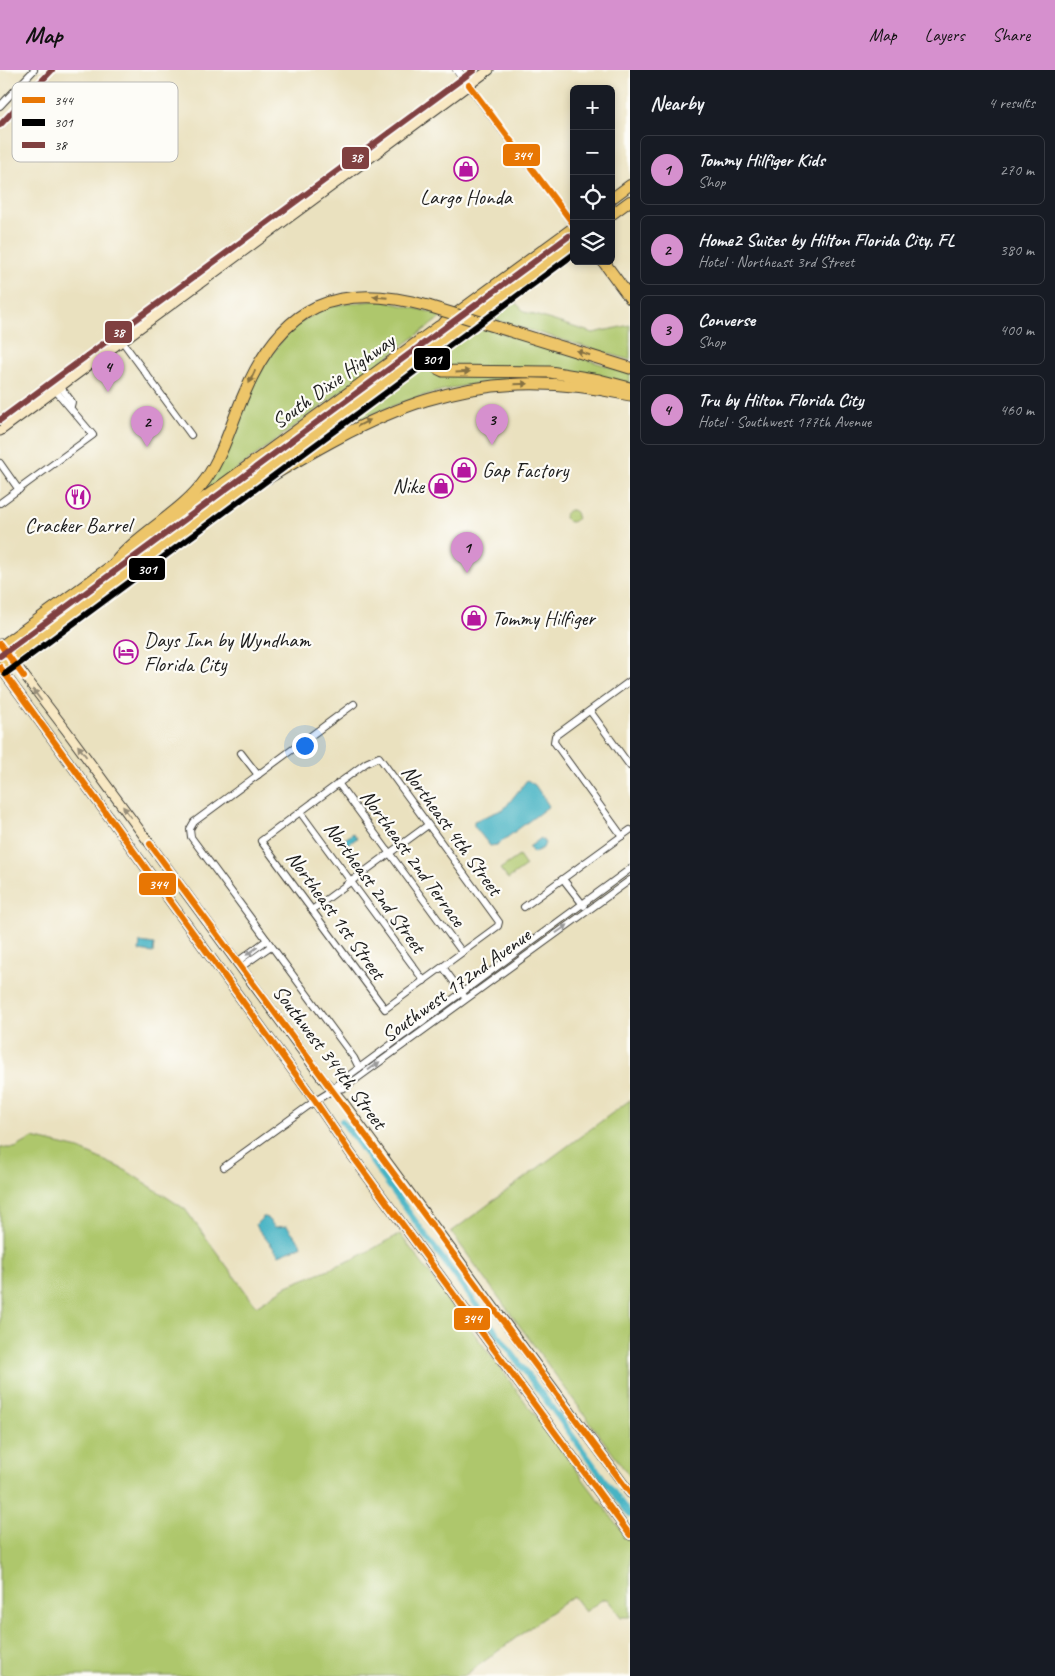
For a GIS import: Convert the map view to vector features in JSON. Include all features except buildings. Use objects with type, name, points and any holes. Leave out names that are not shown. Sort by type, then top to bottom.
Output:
[{"type":"highway","points":[[615,196],[630,185]]},
{"type":"highway","points":[[615,212],[630,201]]},
{"type":"highway","name":"South Dixie Highway","points":[[0,646],[570,229]]},
{"type":"highway","name":"South Dixie Highway","points":[[0,667],[230,495],[570,246]]},
{"type":"highway","points":[[606,265],[630,298]]},
{"type":"highway","points":[[114,564],[125,551],[188,500],[207,478],[221,452],[259,362],[274,341],[290,324],[317,307],[353,296],[388,297],[428,306],[497,326],[630,368]]},
{"type":"highway","points":[[446,321],[433,337],[428,349],[434,364],[447,372],[542,371],[583,376],[630,388]]},
{"type":"highway","points":[[230,495],[243,493],[307,454],[364,423],[404,406],[446,394],[489,386],[532,384],[576,386],[630,395]]},
{"type":"main road","points":[[0,431],[489,70]]},
{"type":"main road","name":"Southwest 344th Street","points":[[0,646],[333,1090],[630,1493]]},
{"type":"main road","name":"Southwest 344th Street","points":[[0,667],[315,1101],[351,1154],[630,1536]]},
{"type":"main road","points":[[128,842],[141,832]]},
{"type":"street","points":[[23,82],[34,70]]},
{"type":"street","points":[[457,70],[570,221]]},
{"type":"street","points":[[0,106],[12,93]]},
{"type":"street","points":[[122,341],[191,436]]},
{"type":"street","points":[[0,504],[93,435],[71,406],[70,399],[58,388]]},
{"type":"street","points":[[0,463],[19,490]]},
{"type":"street","points":[[622,836],[554,742],[555,736],[630,682]]},
{"type":"street","points":[[354,704],[194,822],[190,833],[354,1058],[359,1068]]},
{"type":"street","points":[[590,711],[630,766]]},
{"type":"street","points":[[241,753],[258,775]]},
{"type":"street","name":"Northeast 4th Street","points":[[338,783],[372,759],[379,757],[499,922],[498,926],[462,952]]},
{"type":"street","points":[[300,812],[338,783]]},
{"type":"street","name":"Northeast 2nd Terrace","points":[[338,783],[462,952]]},
{"type":"street","name":"Northeast 1st Street","points":[[300,812],[261,841],[385,1009],[424,981]]},
{"type":"street","name":"Northeast 2nd Street","points":[[300,812],[424,981]]},
{"type":"street","points":[[312,910],[428,825]]},
{"type":"street","points":[[524,908],[630,830]]},
{"type":"street","name":"Southwest 172nd Avenue","points":[[333,1090],[344,1088],[630,869]]},
{"type":"street","points":[[563,879],[588,910]]},
{"type":"street","name":"Southwest 172nd Avenue","points":[[224,1167],[333,1090],[359,1068],[630,880]]},
{"type":"street","points":[[239,964],[269,943]]},
{"type":"street","points":[[424,981],[462,952]]},
{"type":"street","points":[[443,967],[464,996]]},
{"type":"green space","points":[[509,296],[525,312],[593,333],[630,325],[630,360],[482,316]]},
{"type":"green space","points":[[379,300],[444,315],[201,496],[199,493],[253,380],[291,328],[327,306]]},
{"type":"green space","points":[[473,324],[630,373],[630,384],[443,368],[432,354]]},
{"type":"green space","points":[[427,359],[430,366],[585,382],[518,380],[486,382],[456,387],[397,404],[335,431],[334,429],[355,415],[354,413]]},
{"type":"green space","points":[[571,510],[577,516],[571,522],[565,516]]},
{"type":"green space","points":[[519,856],[526,866],[508,879],[500,869]]},
{"type":"green space","points":[[630,1100],[630,1477],[451,1232]]},
{"type":"green space","points":[[33,1138],[79,1149],[125,1170],[185,1209],[256,1306],[287,1286],[356,1258],[400,1234],[630,1542],[630,1617],[621,1617],[607,1599],[603,1599],[585,1612],[573,1596],[464,1676],[0,1676],[0,1148],[15,1148]]},
{"type":"water","points":[[527,780],[535,785],[549,806],[497,845],[490,846],[474,826],[474,821],[504,809]]},
{"type":"water","points":[[353,833],[357,838],[345,847],[341,842]]},
{"type":"water","points":[[541,838],[545,843],[543,848],[533,853],[529,847]]},
{"type":"water","points":[[140,942],[154,944],[153,953],[139,951]]},
{"type":"water","points":[[263,1217],[266,1217],[275,1227],[287,1226],[301,1246],[279,1255],[258,1229],[256,1224]]},
{"type":"waterway","points":[[342,1121],[630,1515]]},
{"type":"transit line","name":"38","points":[[41,82],[52,70]]},
{"type":"transit line","name":"38","points":[[0,420],[474,70]]},
{"type":"transit line","name":"344","points":[[469,85],[570,220]]},
{"type":"transit line","name":"38","points":[[0,125],[12,112]]},
{"type":"transit line","name":"38","points":[[0,656],[569,236]]},
{"type":"transit line","name":"301","points":[[5,674],[570,257]]},
{"type":"transit line","name":"344","points":[[0,644],[24,677]]},
{"type":"transit line","name":"344","points":[[0,667],[315,1101],[351,1154],[630,1535]]},
{"type":"transit line","name":"344","points":[[150,844],[630,1493]]},
{"type":"place","name":"Largo Honda","points":[[466,169]]},
{"type":"place","name":"Tru by Hilton Florida City","points":[[108,392]]},
{"type":"place","name":"Converse","points":[[492,445]]},
{"type":"place","name":"Home2 Suites by Hilton Florida City, FL","points":[[147,447]]},
{"type":"place","name":"Gap Factory","points":[[464,470]]},
{"type":"place","name":"Nike","points":[[441,486]]},
{"type":"place","name":"Cracker Barrel","points":[[78,497]]},
{"type":"place","name":"Tommy Hilfiger Kids","points":[[467,573]]},
{"type":"place","name":"Tommy Hilfiger","points":[[474,618]]},
{"type":"place","name":"Days Inn by Wyndham Florida City","points":[[126,652]]}]
